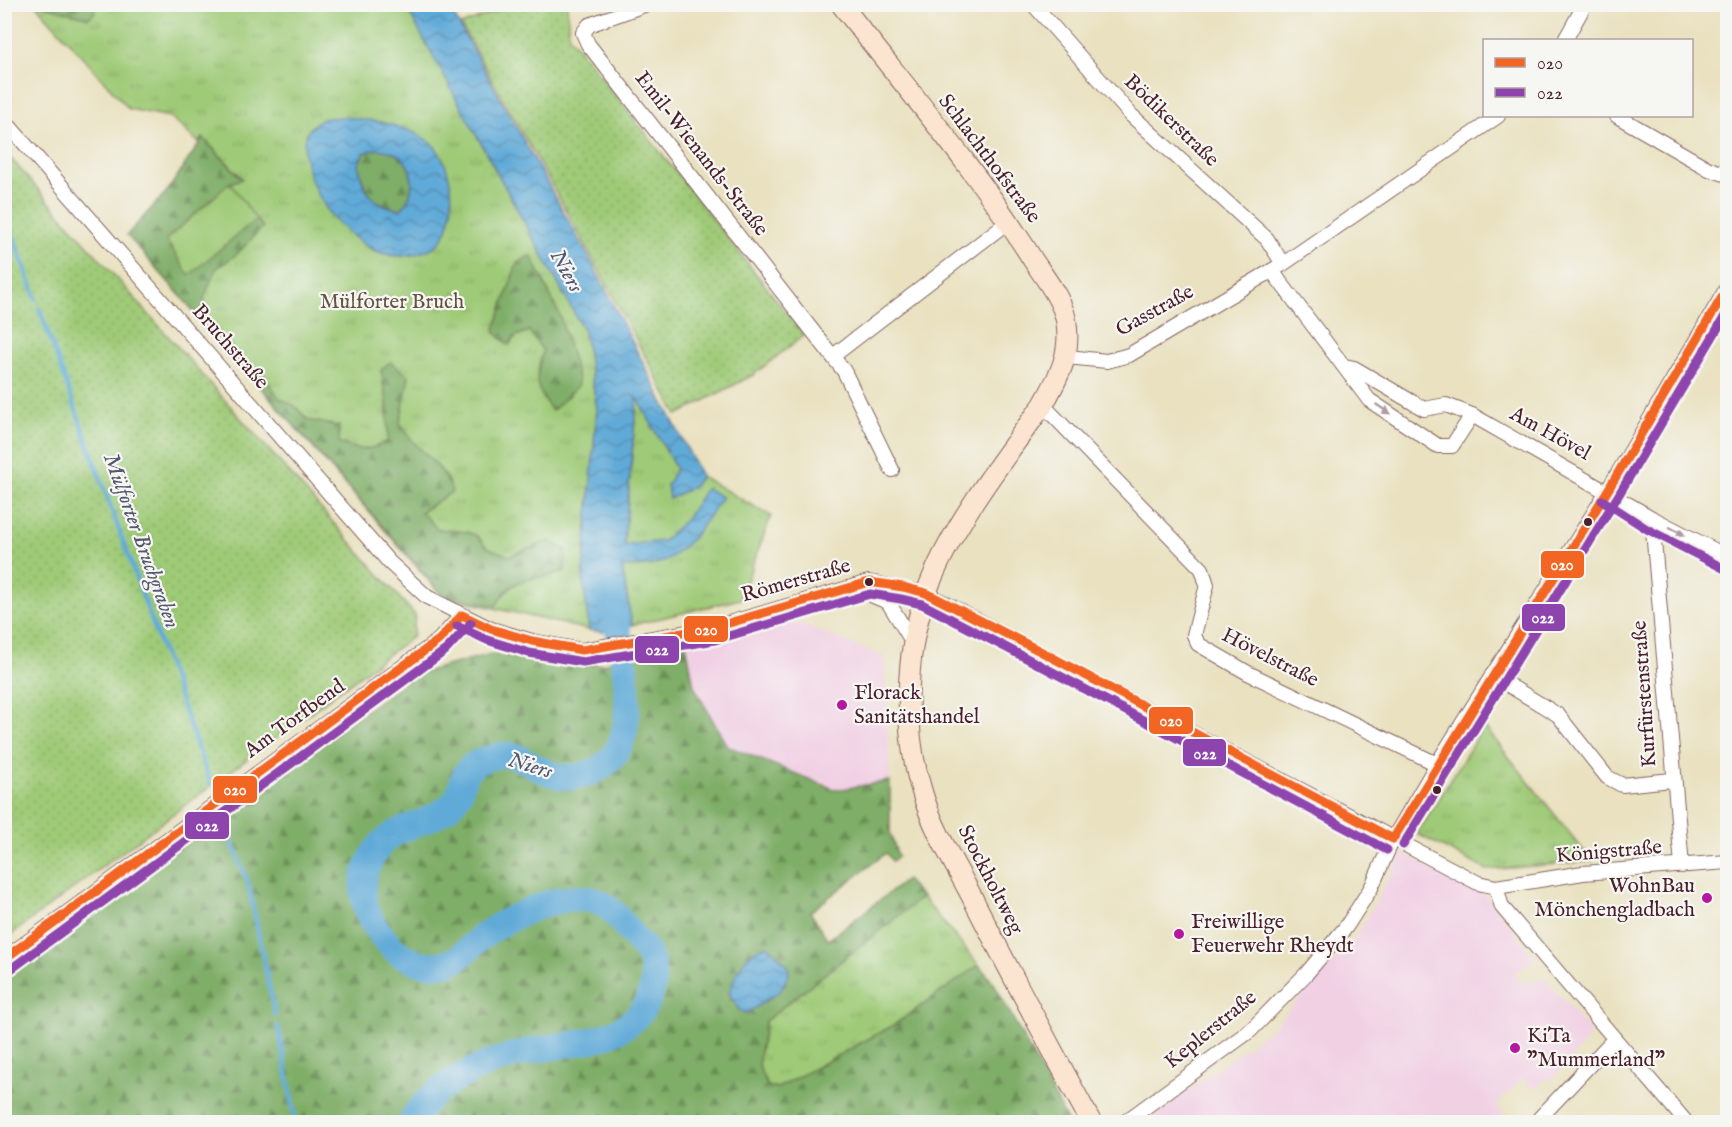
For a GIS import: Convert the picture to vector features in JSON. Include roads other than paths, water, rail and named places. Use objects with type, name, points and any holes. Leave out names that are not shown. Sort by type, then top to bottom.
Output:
[{"type":"main road","name":"Schlachthofstraße","points":[[841,4],[1009,221],[1053,291],[1066,318],[1067,357]]},
{"type":"main road","points":[[912,641],[926,593],[945,550],[1043,405],[1067,357]]},
{"type":"main road","name":"Stockholtweg","points":[[912,641],[910,692],[912,749],[923,795],[941,838],[1091,1122]]},
{"type":"street","name":"Emil-Wienands-Straße","points":[[647,4],[589,25],[583,33],[588,44],[844,371],[892,470]]},
{"type":"street","name":"Bödikerstraße","points":[[1033,4],[1131,115],[1267,239],[1278,267]]},
{"type":"street","points":[[1566,39],[1585,4]]},
{"type":"street","name":"Gasstraße","points":[[1067,357],[1107,361],[1129,355],[1278,267],[1497,117]]},
{"type":"street","points":[[1619,117],[1709,169],[1728,175]]},
{"type":"street","name":"Bruchstraße","points":[[4,120],[388,562],[427,597]]},
{"type":"street","points":[[833,356],[1009,221]]},
{"type":"street","name":"Am Hövel","points":[[1278,267],[1369,400],[1438,446],[1452,446],[1472,415]]},
{"type":"street","name":"Keplerstraße","points":[[1125,1122],[1251,1030],[1306,974],[1346,927],[1371,888],[1393,839],[1437,764],[1608,490],[1728,286]]},
{"type":"street","name":"Am Hövel","points":[[1345,366],[1354,368],[1424,410],[1446,405],[1472,415],[1608,490],[1652,518],[1728,557]]},
{"type":"street","name":"Hövelstraße","points":[[1043,405],[1202,569],[1207,585],[1194,635],[1198,644],[1248,673],[1437,764]]},
{"type":"street","name":"Kurfürstenstraße","points":[[1652,518],[1672,780],[1682,866]]},
{"type":"street","name":"Römerstraße","points":[[427,597],[491,629],[532,641],[582,650],[602,649],[712,628],[869,582],[926,593],[1050,656],[1478,884],[1496,887]]},
{"type":"street","points":[[850,586],[888,602],[912,641]]},
{"type":"street","name":"Am Torfbend","points":[[4,959],[439,640],[462,615]]},
{"type":"street","points":[[1492,675],[1558,716],[1606,777],[1622,785],[1672,780]]},
{"type":"street","name":"Königstraße","points":[[1496,887],[1583,873],[1728,862]]},
{"type":"street","points":[[1496,887],[1502,907],[1686,1122]]},
{"type":"street","points":[[1536,1122],[1614,1039]]},
{"type":"water","points":[[405,5],[448,5],[590,259],[701,476],[693,487],[669,499],[667,486],[676,469],[637,398],[624,545],[663,541],[687,518],[706,488],[722,497],[694,536],[666,560],[652,565],[622,567],[632,625],[602,632],[589,630],[583,576],[597,409],[584,331]]},
{"type":"water","points":[[343,117],[377,121],[400,127],[421,136],[438,151],[449,176],[452,206],[446,233],[436,246],[405,256],[379,252],[354,237],[328,211],[307,168],[304,153],[305,140],[310,128],[321,120]],"holes":[[[376,149],[395,153],[402,158],[410,172],[412,180],[409,197],[400,210],[375,200],[363,183],[358,164],[364,153]]]},
{"type":"water","points":[[768,945],[788,966],[789,974],[780,991],[746,1014],[739,1010],[729,993],[742,963],[753,952]]},
{"type":"waterway","name":"Mülforter Bruchgraben","points":[[4,210],[36,299]]},
{"type":"waterway","name":"Mülforter Bruchgraben","points":[[39,308],[211,785]]},
{"type":"waterway","name":"Niers","points":[[411,1122],[432,1096],[461,1076],[510,1056],[574,1044],[607,1035],[635,1019],[649,999],[653,983],[650,958],[614,913],[594,900],[567,899],[536,908],[494,929],[454,960],[432,964],[407,958],[392,948],[372,922],[363,894],[365,874],[378,847],[397,832],[430,818],[452,804],[464,776],[478,762],[496,756],[510,755],[552,774],[570,777],[598,769],[615,753],[624,731],[627,704],[621,645],[611,594]]},
{"type":"waterway","name":"Mülforter Bruchgraben","points":[[222,819],[248,882],[275,1015]]},
{"type":"waterway","name":"Mülforter Bruchgraben","points":[[278,1026],[296,1122]]},
{"type":"place","name":"Florack Sanitätshandel","points":[[842,705]]},
{"type":"place","name":"WohnBau Mönchengladbach","points":[[1707,898]]},
{"type":"place","name":"Freiwillige Feuerwehr Rheydt","points":[[1179,934]]},
{"type":"place","name":"KiTa \"Mummerland\"","points":[[1515,1048]]},
{"type":"park label","name":"Mülforter Bruch","points":[[392,302]]}]
